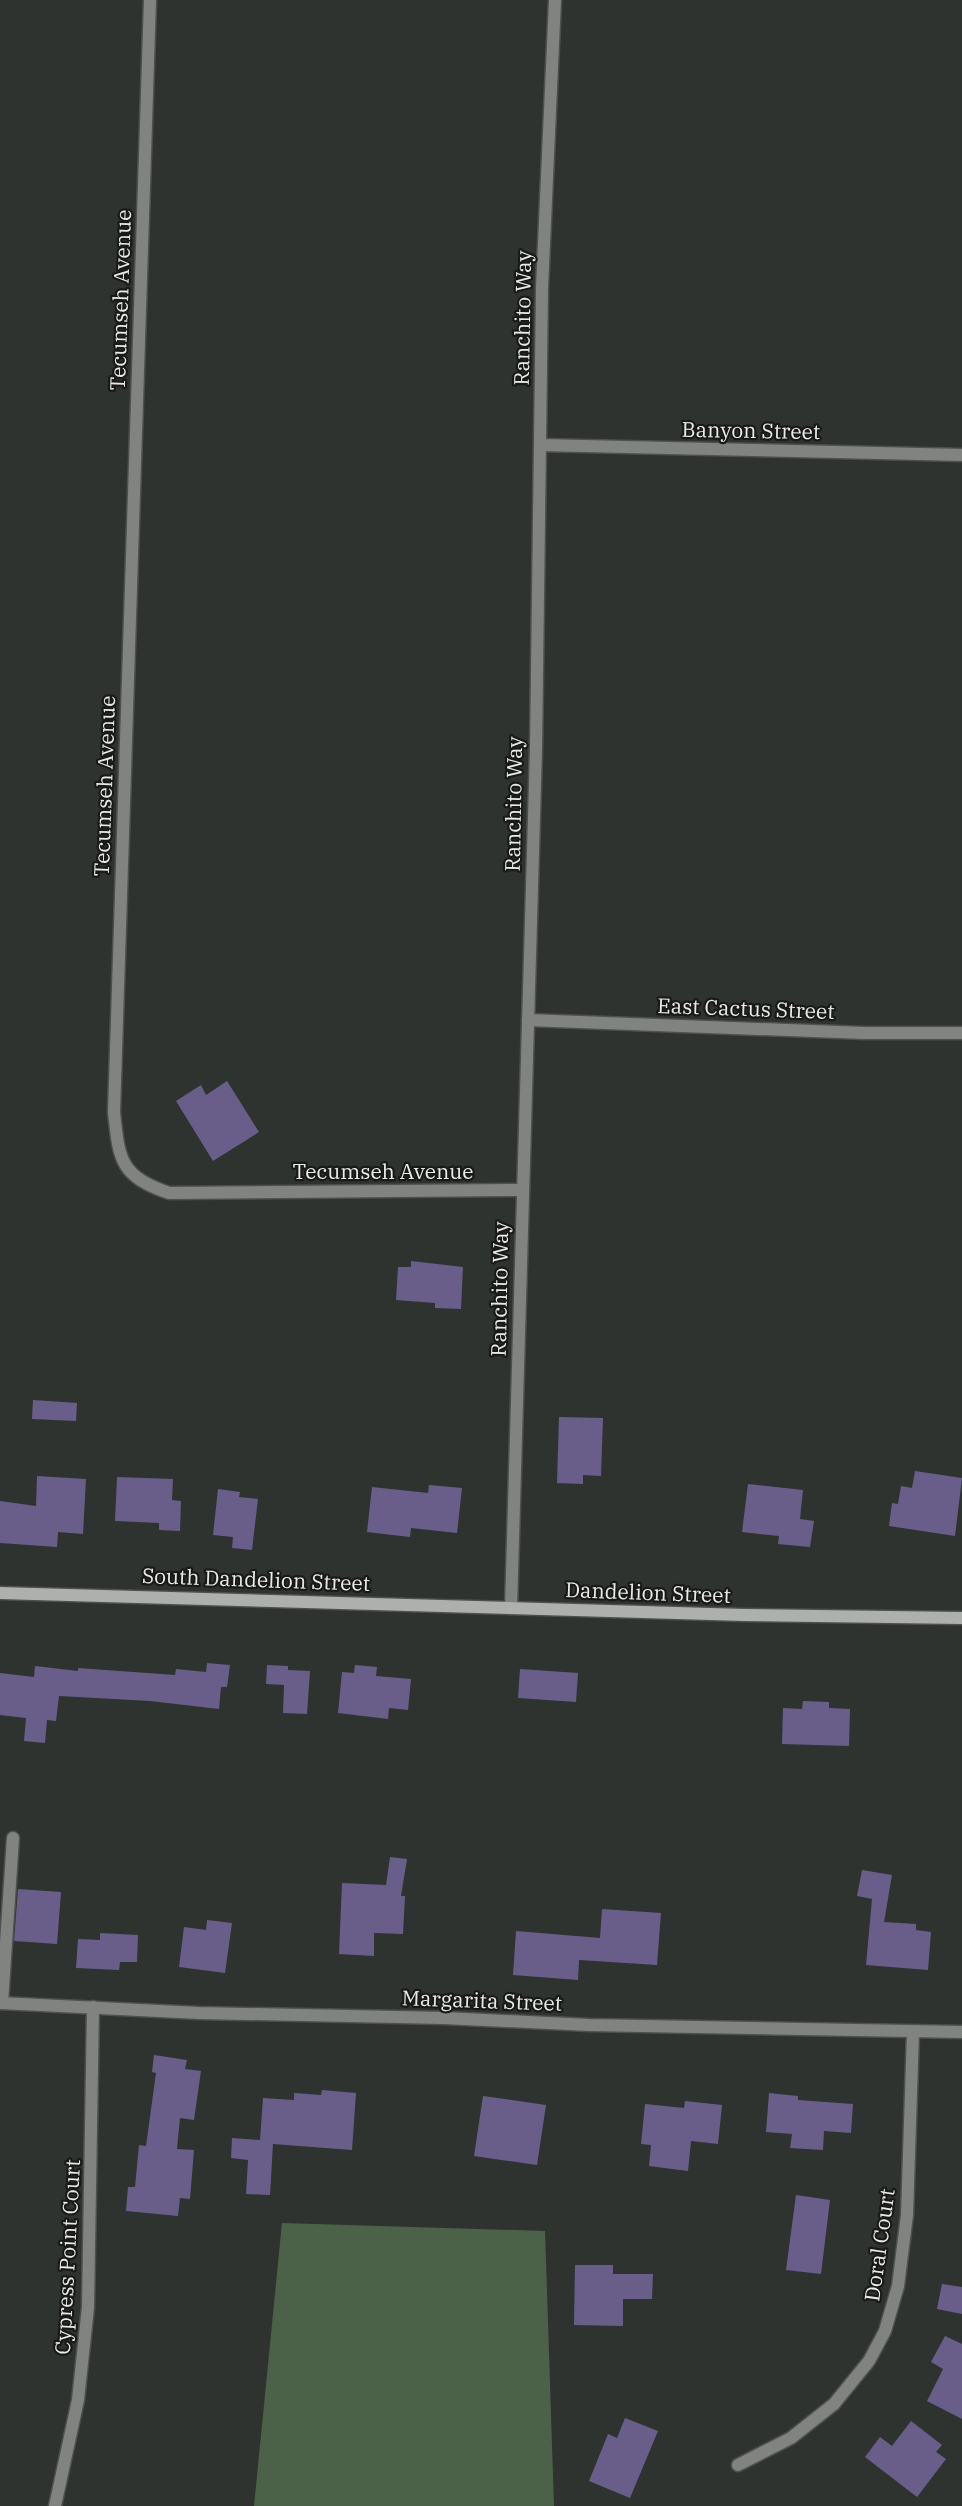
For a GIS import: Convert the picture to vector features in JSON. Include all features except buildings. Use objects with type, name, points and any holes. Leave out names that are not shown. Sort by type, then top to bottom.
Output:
[{"type":"street","name":"Tecumseh Avenue","points":[[150,0],[114,1112],[118,1150],[129,1171],[143,1184],[169,1193],[522,1190]]},
{"type":"street","name":"Ranchito Way","points":[[511,1608],[536,749],[542,288],[555,0]]},
{"type":"street","name":"Banyon Street","points":[[540,445],[962,455]]},
{"type":"street","name":"East Cactus Street","points":[[528,1020],[864,1033],[962,1033]]},
{"type":"street","name":"South Dandelion Street","points":[[0,1593],[511,1608]]},
{"type":"street","name":"Dandelion Street","points":[[511,1608],[783,1616],[962,1618]]},
{"type":"street","points":[[1,2003],[12,1838]]},
{"type":"street","name":"Margarita Street","points":[[1,2003],[199,2013],[444,2018],[589,2025],[962,2032]]},
{"type":"street","name":"Cypress Point Court","points":[[55,2506],[78,2400],[88,2307],[93,2007]]},
{"type":"street","name":"Doral Court","points":[[738,2465],[791,2438],[834,2404],[869,2361],[885,2331],[898,2286],[907,2215],[913,2032]]},
{"type":"green space","points":[[282,2223],[545,2231],[554,2506],[254,2506]]}]
